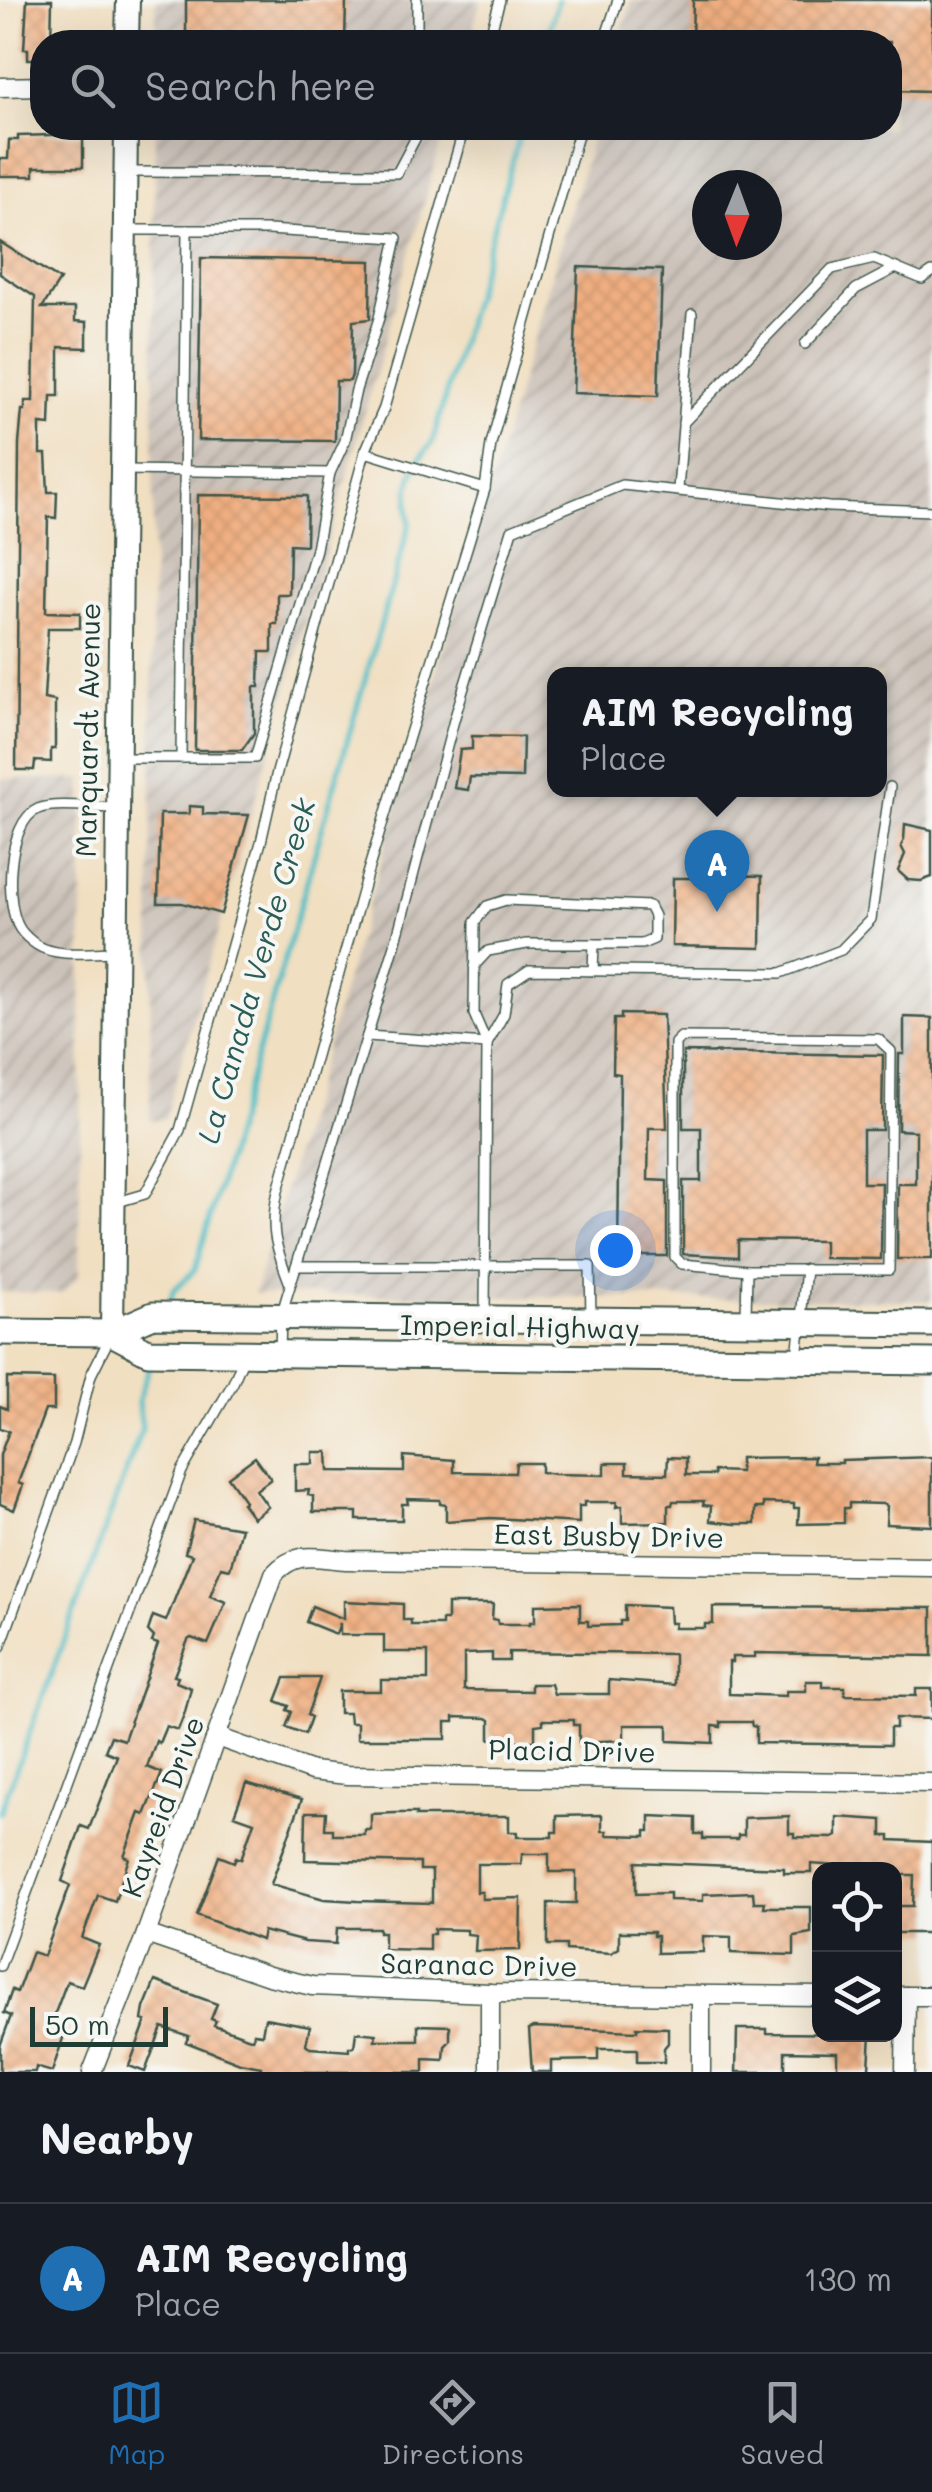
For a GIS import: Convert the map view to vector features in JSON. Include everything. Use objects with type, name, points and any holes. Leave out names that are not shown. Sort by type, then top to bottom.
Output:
[{"type":"main road","name":"Imperial Highway","points":[[0,1332],[119,1333],[153,1315],[932,1324]]},
{"type":"main road","name":"Imperial Highway","points":[[119,1333],[148,1352],[932,1362]]},
{"type":"street","points":[[127,30],[128,0]]},
{"type":"street","points":[[0,87],[30,86]]},
{"type":"street","name":"Marquardt Avenue","points":[[119,1333],[112,1203],[126,140]]},
{"type":"street","name":"East Busby Drive","points":[[286,1562],[306,1557],[932,1567]]},
{"type":"street","name":"Kayreid Drive","points":[[92,2072],[146,1934],[274,1574],[286,1562]]},
{"type":"street","name":"Placid Drive","points":[[217,1737],[312,1771],[346,1775],[932,1783]]},
{"type":"street","name":"Saranac Drive","points":[[146,1934],[270,1976],[312,1986],[490,1993],[812,1996]]},
{"type":"street","points":[[490,1993],[490,2072]]},
{"type":"street","points":[[701,1996],[701,2072]]},
{"type":"street","points":[[902,1996],[932,1996]]},
{"type":"street","points":[[902,2015],[905,2072]]},
{"type":"lane","points":[[417,0],[417,30]]},
{"type":"lane","points":[[491,30],[500,0]]},
{"type":"lane","points":[[608,30],[618,0]]},
{"type":"lane","points":[[126,172],[397,173],[414,140]]},
{"type":"lane","points":[[112,1203],[145,1194],[180,1130],[365,452],[384,408],[461,140]]},
{"type":"lane","points":[[290,1284],[274,1243],[272,1218],[278,1192],[367,874],[485,490],[491,444],[577,140]]},
{"type":"lane","points":[[118,758],[254,758],[316,549],[330,473],[345,441],[356,390],[380,318],[397,238],[268,230],[125,230]]},
{"type":"lane","points":[[182,758],[187,230]]},
{"type":"lane","points":[[684,423],[832,268],[874,259],[922,279],[932,272]]},
{"type":"lane","points":[[805,344],[856,289],[896,268]]},
{"type":"lane","points":[[678,489],[692,314]]},
{"type":"lane","points":[[365,452],[485,490]]},
{"type":"lane","points":[[122,470],[330,473]]},
{"type":"lane","points":[[280,1355],[281,1316],[395,945],[454,720],[512,530],[622,485],[829,507],[932,511]]},
{"type":"lane","points":[[487,1044],[504,1014],[508,984],[529,970],[781,973],[841,950],[872,919],[890,787]]},
{"type":"lane","points":[[116,952],[53,951],[30,939],[18,927],[13,910],[12,850],[26,815],[42,807],[117,808]]},
{"type":"lane","points":[[474,966],[488,951],[527,944],[642,944],[654,939],[654,916],[650,906],[506,900],[487,906],[475,922],[474,966],[474,1014],[487,1044],[485,1319]]},
{"type":"lane","points":[[593,971],[594,944]]},
{"type":"lane","points":[[367,1036],[487,1044]]},
{"type":"lane","points":[[681,1036],[878,1039],[891,1051],[889,1270],[806,1269],[747,1270],[682,1264],[675,1257],[675,1043],[681,1036]]},
{"type":"lane","points":[[296,1266],[590,1266],[591,1320]]},
{"type":"lane","points":[[797,1361],[806,1269]]},
{"type":"lane","points":[[746,1322],[747,1270]]},
{"type":"lane","points":[[0,1648],[74,1442],[92,1375],[119,1333]]},
{"type":"lane","points":[[0,1966],[182,1471],[233,1383],[234,1354]]},
{"type":"shaded area","points":[[156,0],[481,0],[472,30],[156,30]]},
{"type":"shaded area","points":[[632,0],[932,0],[932,1301],[254,1294],[591,140],[902,140],[902,30],[623,30]]},
{"type":"shaded area","points":[[155,140],[442,140],[165,1119],[150,1120]]},
{"type":"shaded area","points":[[0,779],[83,779],[79,1276],[62,1293],[0,1292]]},
{"type":"building","points":[[27,0],[52,0],[51,30],[30,30],[30,59],[28,49],[24,49]]},
{"type":"building","points":[[186,0],[346,0],[345,30],[186,30]]},
{"type":"building","points":[[693,0],[932,0],[932,91],[902,90],[902,30],[692,30]]},
{"type":"building","points":[[18,136],[30,136],[30,140],[83,140],[83,167],[34,167],[34,176],[0,176],[0,159],[8,159],[9,140],[18,140]]},
{"type":"building","points":[[0,242],[60,280],[42,308],[75,308],[75,321],[87,322],[87,348],[59,347],[59,396],[51,396],[50,425],[40,424],[40,454],[46,454],[48,492],[57,492],[56,518],[48,517],[46,612],[80,613],[80,628],[48,628],[44,699],[55,701],[55,749],[51,749],[51,762],[35,761],[34,770],[16,770],[19,444],[22,410],[25,401],[33,401],[35,297],[0,274]]},
{"type":"building","points":[[201,258],[371,261],[370,319],[353,321],[352,375],[350,381],[336,381],[335,441],[198,440]]},
{"type":"building","points":[[578,267],[662,270],[658,396],[573,393]]},
{"type":"building","points":[[198,495],[307,496],[306,545],[290,544],[289,594],[277,594],[272,652],[260,652],[259,687],[254,687],[254,733],[242,750],[195,750]]},
{"type":"building","points":[[472,736],[523,737],[522,778],[470,777],[468,790],[454,788],[460,750],[472,749]]},
{"type":"building","points":[[189,806],[203,807],[203,814],[249,815],[221,914],[182,903],[158,903],[160,814],[189,814]]},
{"type":"building","points":[[905,824],[932,830],[932,877],[908,880],[898,871],[905,854],[901,846]]},
{"type":"building","points":[[691,874],[762,876],[761,948],[672,946],[673,878],[691,878]]},
{"type":"building","points":[[621,1014],[663,1015],[667,1128],[649,1128],[648,1180],[667,1181],[667,1256],[618,1256],[620,1074],[613,1073],[614,1019],[621,1019]]},
{"type":"building","points":[[904,1017],[932,1018],[932,1259],[897,1259],[898,1184],[916,1184],[916,1131],[898,1130],[899,1054],[904,1054]]},
{"type":"building","points":[[683,1052],[883,1055],[882,1130],[863,1130],[863,1183],[882,1183],[881,1259],[824,1258],[824,1241],[738,1240],[738,1257],[683,1254],[683,1181],[701,1181],[701,1128],[683,1128]]},
{"type":"building","points":[[7,1378],[54,1379],[54,1410],[45,1410],[18,1483],[23,1485],[14,1510],[0,1504],[0,1455],[9,1431],[0,1428],[0,1406],[7,1409]]},
{"type":"building","points":[[313,1452],[328,1452],[329,1471],[404,1472],[404,1456],[454,1460],[454,1472],[515,1473],[516,1463],[541,1463],[541,1472],[605,1475],[605,1463],[627,1463],[627,1473],[667,1474],[668,1457],[686,1458],[686,1475],[714,1475],[714,1471],[740,1472],[740,1458],[814,1457],[813,1463],[842,1463],[932,1457],[932,1526],[886,1524],[887,1506],[849,1503],[849,1508],[844,1508],[844,1523],[798,1524],[799,1508],[794,1508],[794,1504],[763,1503],[763,1508],[755,1508],[755,1524],[735,1524],[710,1521],[711,1506],[703,1505],[704,1501],[673,1501],[668,1505],[668,1522],[622,1523],[622,1506],[616,1507],[617,1502],[584,1502],[584,1506],[579,1506],[579,1523],[491,1518],[446,1521],[446,1505],[440,1504],[440,1500],[407,1499],[408,1504],[402,1504],[402,1520],[357,1520],[357,1512],[313,1512],[309,1490],[295,1491],[295,1464],[313,1464]]},
{"type":"building","points":[[255,1457],[271,1479],[256,1490],[268,1507],[253,1518],[228,1477]]},
{"type":"building","points":[[194,1520],[241,1528],[230,1569],[221,1567],[210,1596],[226,1602],[208,1644],[188,1640],[174,1676],[178,1677],[176,1682],[191,1688],[185,1712],[178,1730],[166,1726],[159,1743],[156,1741],[147,1767],[162,1773],[145,1815],[140,1813],[124,1856],[129,1858],[115,1901],[98,1895],[82,1938],[99,1945],[82,1986],[67,1981],[51,2024],[66,2029],[52,2072],[36,2067],[35,2072],[0,2072],[0,2046],[11,2016],[4,2013],[12,1990],[17,1992],[32,1952],[44,1956],[70,1885],[62,1881],[81,1826],[89,1829],[117,1756],[105,1751],[111,1736],[124,1740],[158,1644],[152,1642],[154,1637],[148,1631],[153,1616],[166,1621],[192,1555],[185,1553]]},
{"type":"building","points":[[344,1601],[403,1604],[403,1620],[411,1620],[411,1625],[442,1625],[442,1620],[447,1620],[447,1604],[493,1604],[492,1619],[498,1624],[530,1624],[535,1622],[535,1605],[580,1604],[580,1621],[588,1621],[588,1626],[620,1625],[620,1621],[625,1621],[625,1605],[669,1607],[674,1628],[705,1628],[705,1624],[713,1624],[713,1607],[932,1608],[932,1656],[755,1653],[755,1657],[732,1657],[729,1694],[786,1696],[786,1691],[806,1691],[806,1681],[823,1681],[823,1687],[845,1687],[845,1695],[916,1696],[916,1689],[932,1689],[932,1719],[896,1718],[896,1728],[890,1728],[890,1745],[756,1743],[756,1727],[751,1722],[721,1722],[721,1727],[713,1726],[713,1743],[668,1741],[668,1725],[624,1725],[624,1740],[579,1742],[579,1725],[574,1725],[574,1720],[543,1720],[543,1724],[535,1725],[535,1741],[515,1741],[490,1739],[490,1720],[486,1718],[454,1717],[454,1722],[446,1722],[446,1739],[357,1739],[357,1723],[350,1723],[349,1713],[339,1713],[339,1691],[381,1691],[381,1680],[428,1680],[428,1652],[384,1652],[384,1635],[340,1635],[340,1623],[336,1634],[306,1622],[312,1606],[344,1619]],"holes":[[[509,1652],[674,1654],[674,1685],[609,1680],[609,1694],[554,1694],[551,1684],[531,1684],[531,1691],[464,1690],[464,1654],[492,1653],[492,1661],[509,1661]]]},
{"type":"building","points":[[285,1678],[320,1678],[305,1734],[286,1727],[292,1712],[287,1710],[289,1706],[276,1701]]},
{"type":"building","points":[[246,1783],[302,1799],[271,1884],[324,1899],[432,1903],[432,1870],[420,1870],[420,1863],[305,1860],[306,1812],[326,1812],[325,1829],[333,1829],[333,1835],[365,1835],[365,1830],[371,1830],[371,1814],[396,1813],[509,1816],[509,1832],[517,1832],[517,1837],[552,1837],[552,1832],[557,1832],[557,1816],[602,1815],[602,1831],[607,1831],[607,1835],[646,1836],[650,1816],[695,1818],[695,1834],[703,1834],[703,1839],[738,1839],[738,1835],[744,1835],[744,1818],[789,1816],[789,1833],[794,1833],[794,1837],[833,1838],[837,1836],[837,1817],[882,1820],[882,1836],[890,1836],[890,1840],[932,1842],[932,1933],[902,1933],[902,1906],[913,1906],[914,1875],[902,1875],[902,1862],[812,1862],[811,1873],[784,1873],[784,1868],[636,1862],[636,1894],[670,1893],[670,1900],[703,1901],[703,1894],[753,1892],[754,1902],[765,1902],[764,1907],[811,1907],[811,1933],[794,1936],[794,1955],[731,1953],[731,1937],[703,1936],[703,1952],[657,1953],[657,1936],[653,1932],[619,1932],[619,1948],[611,1953],[566,1950],[566,1945],[548,1945],[548,1903],[576,1903],[576,1872],[549,1872],[549,1854],[522,1854],[521,1864],[477,1864],[477,1892],[482,1892],[482,1899],[521,1898],[520,1950],[475,1951],[476,1935],[467,1934],[467,1930],[434,1929],[434,1934],[429,1934],[429,1950],[384,1949],[384,1932],[379,1932],[379,1928],[337,1928],[336,1944],[305,1942],[263,1931],[261,1940],[197,1915],[219,1856],[234,1862],[236,1857],[241,1859],[254,1822],[234,1815]]},
{"type":"building","points":[[155,1981],[217,2004],[211,2019],[216,2021],[214,2025],[253,2039],[254,2033],[262,2034],[265,2018],[310,2026],[306,2044],[310,2048],[349,2051],[349,2047],[354,2047],[356,2032],[376,2034],[375,2040],[418,2040],[418,2025],[450,2026],[450,2041],[445,2046],[444,2060],[424,2059],[424,2072],[260,2072],[261,2067],[186,2042],[189,2036],[162,2027],[145,2072],[129,2066],[146,2021],[142,2020],[144,2008]]},
{"type":"building","points":[[637,2027],[668,2028],[668,2043],[664,2062],[637,2062],[637,2049],[598,2049],[598,2060],[551,2061],[551,2072],[532,2072],[529,2029],[637,2031]]},
{"type":"building","points":[[737,2029],[812,2033],[812,2042],[871,2042],[867,2072],[837,2072],[837,2052],[785,2051],[785,2072],[736,2072]]},
{"type":"waterway","name":"La Canada Verde Creek","points":[[549,30],[558,0]]},
{"type":"waterway","name":"La Canada Verde Creek","points":[[169,1306],[173,1291],[195,1270],[410,523],[411,480],[432,443],[519,140]]},
{"type":"waterway","name":"La Canada Verde Creek","points":[[0,1813],[142,1428],[138,1402],[152,1359]]},
{"type":"place","name":"AIM Recycling","points":[[717,912]]}]
